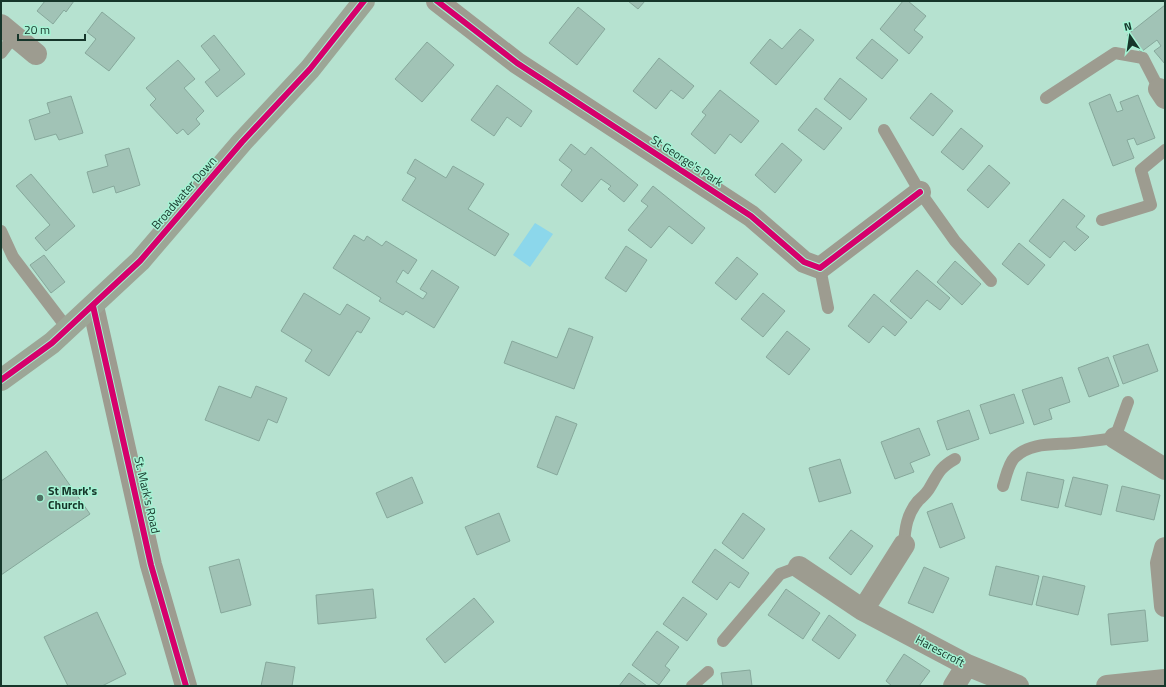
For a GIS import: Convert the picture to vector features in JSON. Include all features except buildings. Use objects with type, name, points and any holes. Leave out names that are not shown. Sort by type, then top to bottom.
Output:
[{"type":"street","name":"Broadwater Down","points":[[1,380],[52,344],[67,328],[93,306],[140,261],[242,142],[310,69],[364,1]]},
{"type":"street","name":"St George's Park","points":[[437,1],[517,63],[751,216],[804,262],[820,268]]},
{"type":"street","points":[[8,30],[36,54]]},
{"type":"street","points":[[820,268],[920,192]]},
{"type":"street","name":"St. Mark's Road","points":[[93,306],[151,565],[186,686]]},
{"type":"street","points":[[1115,438],[1165,469]]},
{"type":"street","points":[[863,610],[904,545]]},
{"type":"street","points":[[1165,548],[1161,563],[1165,606]]},
{"type":"street","name":"Harescroft","points":[[799,567],[863,610],[967,665],[1018,686]]},
{"type":"street","points":[[954,686],[967,665]]},
{"type":"street","points":[[1107,686],[1165,680]]},
{"type":"lane","points":[[1,54],[8,30]]},
{"type":"lane","points":[[1046,98],[1115,53],[1143,58],[1162,94]]},
{"type":"lane","points":[[884,130],[920,192],[955,241],[991,281]]},
{"type":"lane","points":[[1102,220],[1152,205],[1141,170],[1165,150]]},
{"type":"lane","points":[[1,231],[13,257],[67,328]]},
{"type":"lane","points":[[820,268],[828,308]]},
{"type":"lane","points":[[1003,486],[1009,466],[1014,458],[1025,450],[1042,445],[1115,438],[1128,402]]},
{"type":"lane","points":[[904,545],[906,523],[912,509],[928,491],[944,465],[955,459]]},
{"type":"lane","points":[[723,641],[780,574],[799,567]]},
{"type":"lane","points":[[692,686],[708,672]]},
{"type":"water","points":[[535,223],[553,234],[530,267],[513,255]]},
{"type":"cycle path","points":[[1,380],[52,343],[140,261],[242,142],[310,69],[364,1]]},
{"type":"cycle path","points":[[437,1],[517,63],[751,216],[804,262],[820,268],[920,192]]},
{"type":"cycle path","points":[[93,306],[151,565],[186,686]]},
{"type":"place","name":"St Mark's Church","points":[[40,498]]}]
